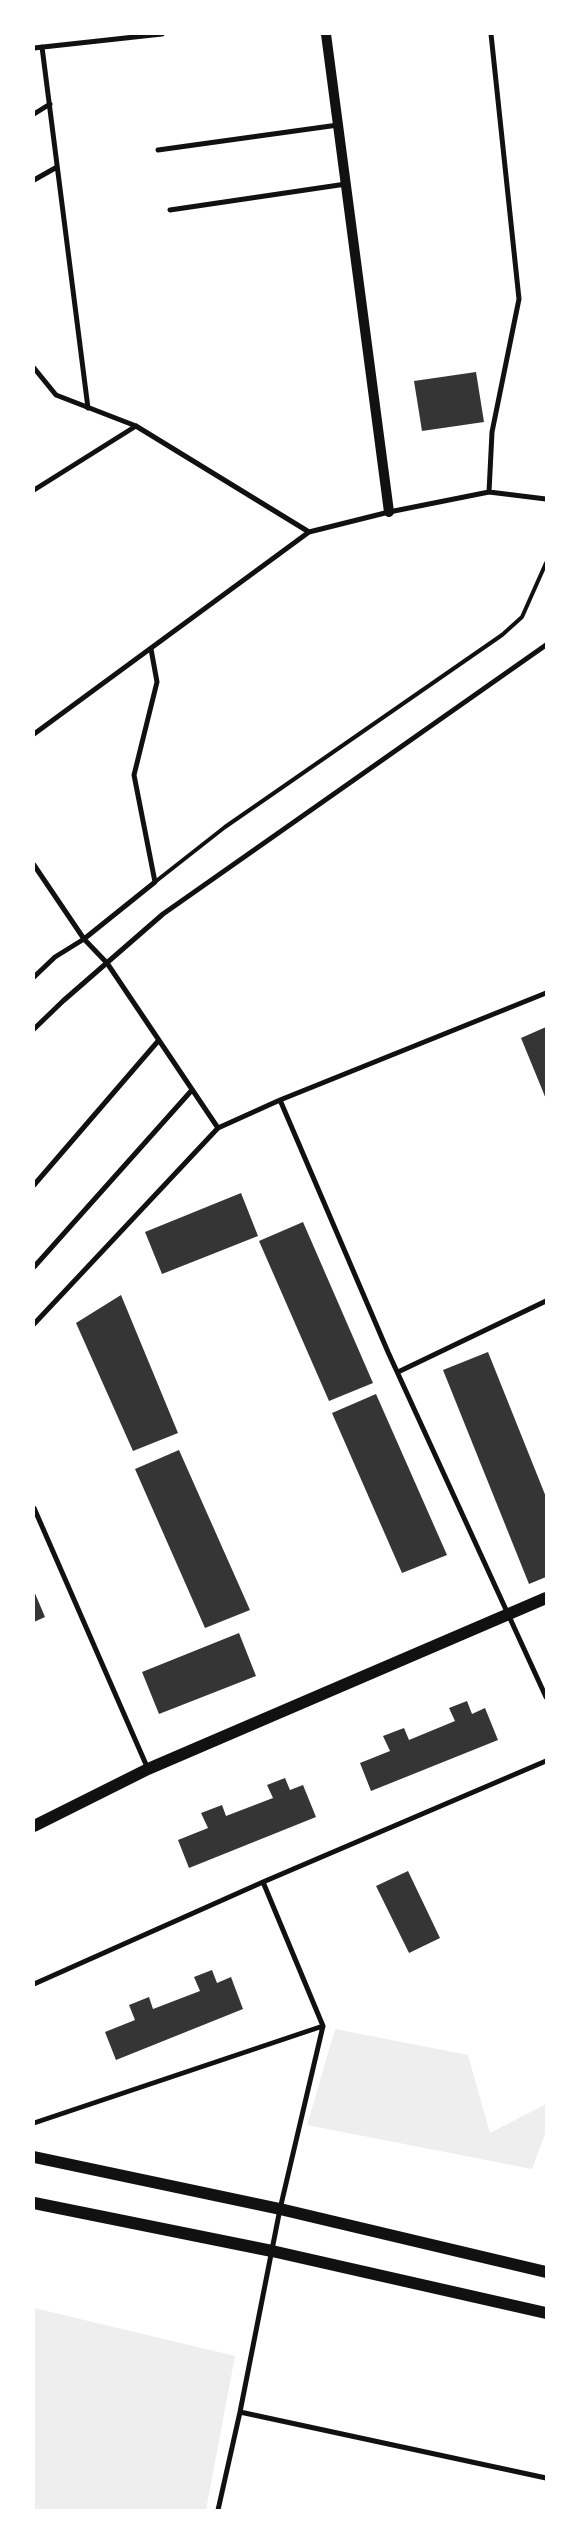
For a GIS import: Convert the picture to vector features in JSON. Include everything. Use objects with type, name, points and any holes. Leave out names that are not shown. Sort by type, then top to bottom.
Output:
[{"type":"main road","points":[[326,34],[389,512]]},
{"type":"main road","points":[[34,1826],[148,1769],[546,1598]]},
{"type":"main road","points":[[34,2157],[280,2209],[546,2272]]},
{"type":"main road","points":[[34,2203],[272,2251],[546,2313]]},
{"type":"street","points":[[34,48],[162,34]]},
{"type":"street","points":[[489,492],[492,432],[519,299],[491,34]]},
{"type":"street","points":[[42,47],[88,408]]},
{"type":"street","points":[[34,114],[50,104]]},
{"type":"street","points":[[158,150],[338,125]]},
{"type":"street","points":[[34,180],[58,167]]},
{"type":"street","points":[[170,210],[346,184]]},
{"type":"street","points":[[34,368],[56,395],[136,426],[309,532]]},
{"type":"street","points":[[34,490],[136,426]]},
{"type":"street","points":[[34,734],[309,532],[389,512],[489,492],[546,498]]},
{"type":"street","points":[[34,1029],[163,914],[546,645]]},
{"type":"street","points":[[34,977],[55,957],[84,939],[155,882],[134,775],[157,682],[152,649]]},
{"type":"street","points":[[34,865],[84,939],[107,963],[218,1128]]},
{"type":"street","points":[[34,1324],[218,1128],[280,1100],[546,993]]},
{"type":"street","points":[[34,1185],[159,1040]]},
{"type":"street","points":[[34,1267],[192,1090]]},
{"type":"street","points":[[280,1100],[398,1372],[546,1697]]},
{"type":"street","points":[[398,1372],[546,1301]]},
{"type":"street","points":[[34,1508],[148,1769]]},
{"type":"street","points":[[34,1984],[263,1882],[546,1762]]},
{"type":"street","points":[[218,2510],[240,2412],[280,2209],[322,2026],[263,1882]]},
{"type":"street","points":[[34,2123],[322,2026]]},
{"type":"street","points":[[240,2412],[546,2478]]},
{"type":"lane","points":[[155,882],[224,827],[502,635],[522,617],[546,563]]},
{"type":"shaded area","points":[[335,2029],[468,2055],[490,2133],[546,2104],[546,2131],[532,2169],[307,2125]]},
{"type":"shaded area","points":[[34,2308],[235,2356],[206,2510],[34,2510]]},
{"type":"building","points":[[476,372],[484,422],[422,431],[414,381]]},
{"type":"building","points":[[546,1027],[546,1099],[521,1038]]},
{"type":"building","points":[[241,1193],[258,1236],[162,1274],[145,1232]]},
{"type":"building","points":[[303,1222],[373,1383],[329,1401],[259,1241]]},
{"type":"building","points":[[121,1295],[178,1433],[133,1451],[76,1323]]},
{"type":"building","points":[[488,1352],[546,1497],[546,1577],[529,1584],[443,1370]]},
{"type":"building","points":[[376,1394],[447,1555],[402,1573],[332,1413]]},
{"type":"building","points":[[179,1450],[250,1610],[205,1628],[135,1469]]},
{"type":"building","points":[[34,1591],[45,1617],[34,1622]]},
{"type":"building","points":[[239,1633],[256,1676],[159,1714],[142,1672]]},
{"type":"building","points":[[467,1701],[472,1714],[485,1708],[498,1740],[371,1791],[360,1763],[390,1751],[383,1736],[404,1728],[409,1740],[455,1721],[449,1708]]},
{"type":"building","points":[[285,1778],[290,1790],[303,1785],[316,1817],[189,1868],[178,1840],[208,1828],[201,1813],[222,1805],[226,1816],[273,1798],[267,1785]]},
{"type":"building","points":[[408,1871],[440,1938],[409,1953],[376,1886]]},
{"type":"building","points":[[212,1970],[217,1983],[231,1977],[243,2009],[116,2060],[105,2032],[135,2020],[129,2005],[149,1997],[153,2009],[200,1991],[194,1977]]}]
